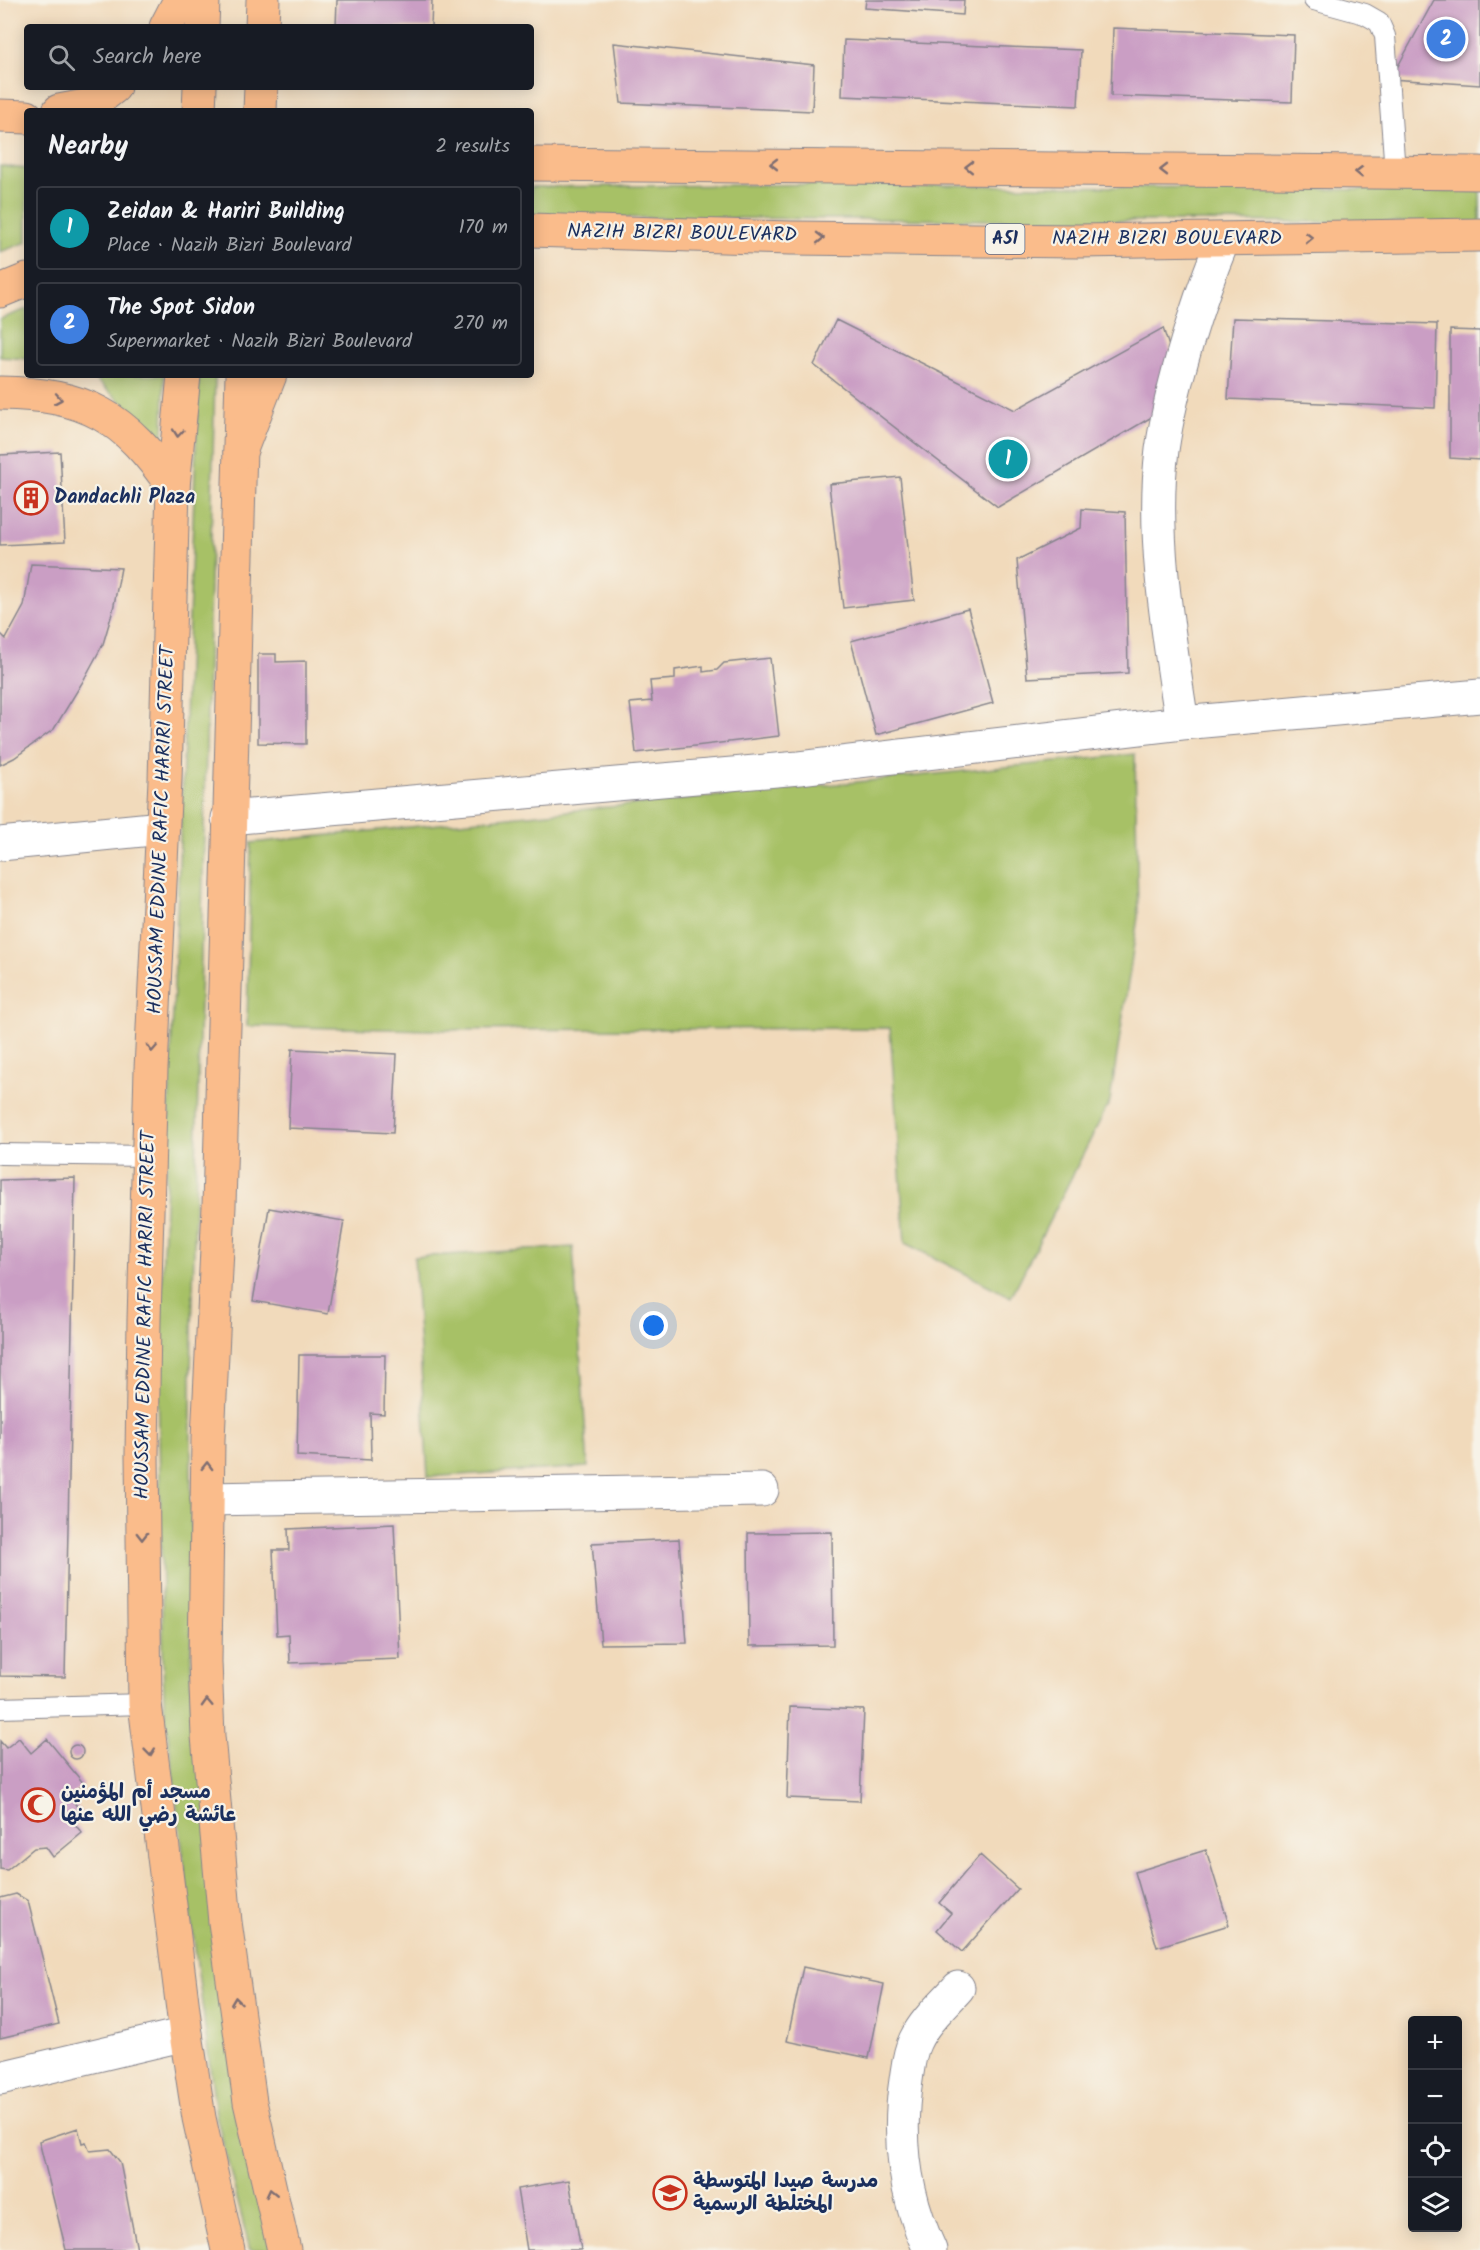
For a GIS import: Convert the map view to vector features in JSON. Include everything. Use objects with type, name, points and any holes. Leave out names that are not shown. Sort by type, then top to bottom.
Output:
[{"type":"main road","points":[[168,24],[180,0]]},
{"type":"main road","points":[[202,24],[203,0]]},
{"type":"main road","points":[[262,24],[263,0]]},
{"type":"main road","points":[[75,108],[91,105],[110,90]]},
{"type":"main road","points":[[199,108],[200,90]]},
{"type":"main road","points":[[260,108],[261,90]]},
{"type":"main road","points":[[0,117],[24,117]]},
{"type":"main road","points":[[534,164],[1480,173]]},
{"type":"main road","name":"NAZIH BIZRI BOULEVARD","points":[[534,231],[791,238],[1223,240],[1480,235]]},
{"type":"main road","points":[[0,291],[24,281]]},
{"type":"main road","name":"HOUSSAM EDDINE RAFIC HARIRI STREET","points":[[184,378],[173,487],[148,1156],[142,1455],[145,1704],[186,2034],[199,2118],[228,2250]]},
{"type":"main road","points":[[242,378],[219,1206],[207,1499],[208,1725],[225,1922],[250,2102],[284,2250]]},
{"type":"main road","points":[[240,452],[269,378]]},
{"type":"main road","points":[[0,393],[27,394],[67,400],[98,410],[152,455],[173,487]]},
{"type":"street","points":[[1182,723],[1168,633],[1162,562],[1159,502],[1162,450],[1192,329],[1223,240]]},
{"type":"street","points":[[228,818],[799,768],[1182,723],[1480,696]]},
{"type":"street","points":[[0,844],[162,828]]},
{"type":"street","points":[[207,1499],[762,1490]]},
{"type":"street","points":[[930,2250],[920,2226],[906,2174],[903,2149],[904,2096],[910,2053],[916,2039],[958,1988]]},
{"type":"street","points":[[0,2078],[186,2034]]},
{"type":"lane","points":[[1314,0],[1365,14],[1379,22],[1385,36],[1395,172]]},
{"type":"lane","points":[[0,1155],[148,1156]]},
{"type":"lane","points":[[0,1708],[145,1704]]},
{"type":"green space","points":[[0,166],[24,169],[24,243],[0,252]]},
{"type":"green space","points":[[858,184],[1480,191],[1480,223],[534,217],[534,187]]},
{"type":"green space","points":[[24,310],[24,359],[0,357],[0,319]]},
{"type":"green space","points":[[93,378],[164,378],[163,450],[141,419]]},
{"type":"green space","points":[[199,378],[215,378],[191,1375],[191,1701],[273,2250],[250,2250],[216,2115],[164,1703],[158,1377]]},
{"type":"green space","points":[[1135,754],[1138,917],[1110,1101],[1011,1297],[905,1243],[890,1028],[431,1030],[247,1026],[251,843]]},
{"type":"green space","points":[[573,1247],[588,1467],[428,1477],[414,1257]]},
{"type":"building","points":[[337,0],[432,0],[431,24],[336,24]]},
{"type":"building","points":[[866,0],[964,0],[963,15],[865,8]]},
{"type":"building","points":[[1434,0],[1480,0],[1480,85],[1391,79]]},
{"type":"building","points":[[1113,28],[1294,35],[1292,102],[1111,96]]},
{"type":"building","points":[[844,40],[1081,50],[1078,106],[842,96]]},
{"type":"building","points":[[614,43],[814,65],[812,111],[621,103]]},
{"type":"building","points":[[1233,318],[1437,324],[1435,408],[1228,399]]},
{"type":"building","points":[[836,320],[1015,410],[1163,328],[1175,365],[1162,411],[998,507],[814,365]]},
{"type":"building","points":[[1450,330],[1480,331],[1480,460],[1450,458]]},
{"type":"building","name":"Dandachli Plaza","points":[[60,452],[65,542],[0,545],[0,455]]},
{"type":"building","points":[[900,477],[914,600],[843,608],[829,484]]},
{"type":"building","points":[[1082,509],[1125,512],[1128,673],[1027,678],[1017,560],[1081,528]]},
{"type":"building","points":[[31,564],[121,568],[113,610],[103,644],[54,729],[14,758],[0,765],[0,633],[6,639],[24,606]]},
{"type":"building","points":[[968,609],[993,703],[876,735],[851,641]]},
{"type":"building","points":[[258,654],[276,654],[276,662],[306,661],[306,744],[258,743]]},
{"type":"building","points":[[770,658],[779,736],[636,753],[630,703],[652,701],[650,681],[675,679],[675,670],[703,666],[703,672],[717,670],[724,663]]},
{"type":"building","points":[[292,1049],[397,1054],[393,1133],[288,1128]]},
{"type":"building","points":[[75,1178],[65,1677],[0,1676],[0,1180]]},
{"type":"building","points":[[269,1208],[344,1221],[328,1314],[253,1301]]},
{"type":"building","points":[[299,1355],[385,1355],[384,1414],[370,1413],[371,1460],[297,1456]]},
{"type":"building","points":[[394,1524],[400,1659],[290,1663],[289,1634],[277,1635],[273,1550],[289,1550],[288,1529]]},
{"type":"building","points":[[832,1532],[833,1645],[749,1646],[748,1533]]},
{"type":"building","points":[[679,1539],[687,1643],[601,1644],[592,1543]]},
{"type":"building","points":[[790,1707],[864,1710],[860,1801],[787,1798]]},
{"type":"building","name":"مسجد أم المؤمنين عائشة رضي الله عنها","points":[[19,1738],[31,1753],[47,1739],[84,1784],[69,1796],[83,1814],[73,1822],[82,1833],[53,1857],[46,1847],[34,1848],[7,1870],[0,1869],[0,1741],[6,1748]]},
{"type":"building","points":[[76,1745],[81,1747],[83,1752],[81,1757],[76,1759],[71,1757],[69,1752],[71,1747]]},
{"type":"building","points":[[1206,1850],[1229,1925],[1157,1947],[1135,1872]]},
{"type":"building","points":[[980,1855],[1018,1889],[962,1952],[937,1930],[951,1913],[939,1903]]},
{"type":"building","points":[[16,1894],[28,1901],[59,2024],[0,2038],[0,1898]]},
{"type":"building","points":[[803,1967],[884,1984],[869,2058],[787,2041]]},
{"type":"building","points":[[78,2128],[82,2143],[86,2142],[90,2151],[110,2149],[120,2162],[137,2250],[66,2250],[39,2141]]},
{"type":"building","points":[[569,2180],[581,2250],[527,2250],[517,2189]]},
{"type":"place","name":"The Spot Sidon","points":[[1446,39]]},
{"type":"place","name":"Zeidan & Hariri Building","points":[[1008,459]]},
{"type":"place","name":"Dandachli Plaza","points":[[31,498]]},
{"type":"place","name":"مسجد أم المؤمنين عائشة رضي الله عنها","points":[[38,1805]]},
{"type":"place","name":"مدرسة صيدا المتوسطة المختلطة الرسمية","points":[[670,2193]]}]
